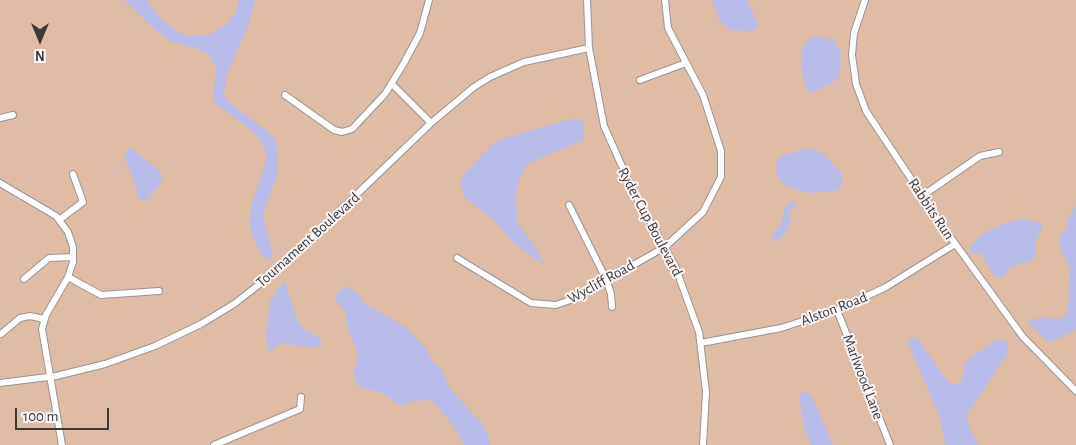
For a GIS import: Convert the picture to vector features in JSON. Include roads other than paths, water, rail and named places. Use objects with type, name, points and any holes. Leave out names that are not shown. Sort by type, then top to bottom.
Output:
[{"type":"street","points":[[285,94],[329,128],[342,132],[356,126],[392,84],[420,33],[429,0]]},
{"type":"street","name":"Ryder Cup Boulevard","points":[[587,0],[588,48],[597,96],[610,142],[633,191],[665,247],[682,284],[701,343],[706,392],[703,445]]},
{"type":"street","name":"Wycliff Road","points":[[457,258],[531,303],[539,305],[564,303],[665,247],[703,212],[717,188],[723,168],[721,151],[703,96],[668,28],[665,0]]},
{"type":"street","name":"Rabbits Run","points":[[865,0],[852,46],[856,84],[874,125],[955,244],[1023,337],[1076,391]]},
{"type":"street","name":"Tournament Boulevard","points":[[0,383],[49,378],[105,364],[155,346],[200,324],[234,304],[279,269],[431,123],[474,87],[507,69],[543,57],[588,48]]},
{"type":"street","points":[[640,80],[686,63]]},
{"type":"street","points":[[392,84],[431,123]]},
{"type":"street","points":[[0,118],[13,115]]},
{"type":"street","points":[[922,196],[980,156],[999,152]]},
{"type":"street","points":[[59,220],[83,202],[73,174]]},
{"type":"street","points":[[0,183],[59,220],[70,237],[73,257],[68,277],[44,319],[42,333],[62,445]]},
{"type":"street","points":[[569,205],[606,279],[611,294],[612,307]]},
{"type":"street","name":"Alston Road","points":[[701,343],[782,328],[837,310],[886,287],[955,244]]},
{"type":"street","points":[[24,279],[40,263],[49,258],[73,257]]},
{"type":"street","points":[[68,277],[101,294],[159,291]]},
{"type":"street","name":"Marlwood Lane","points":[[837,310],[890,445]]},
{"type":"street","points":[[1,334],[20,318],[30,316],[44,319]]},
{"type":"street","points":[[214,445],[300,409],[301,397]]},
{"type":"water","points":[[124,0],[147,0],[161,19],[181,34],[194,36],[209,35],[227,24],[237,10],[239,0],[255,0],[248,26],[226,77],[224,94],[228,102],[266,130],[275,139],[278,151],[278,172],[263,214],[273,255],[267,260],[260,254],[251,232],[250,220],[251,207],[267,159],[263,145],[253,131],[213,102],[216,67],[209,55],[195,48],[172,42],[158,32]]},
{"type":"water","points":[[712,0],[747,0],[759,26],[752,31],[730,30],[719,20]]},
{"type":"water","points":[[815,36],[834,40],[841,52],[840,75],[832,83],[809,94],[803,80],[801,54],[807,40]]},
{"type":"water","points":[[571,119],[580,119],[584,124],[584,140],[529,163],[520,176],[516,193],[517,223],[534,244],[544,265],[517,246],[494,220],[465,198],[460,183],[465,173],[491,146],[502,139]]},
{"type":"water","points":[[130,147],[160,171],[162,177],[160,185],[146,201],[138,199],[136,186],[124,156]]},
{"type":"water","points":[[810,148],[821,152],[842,174],[842,185],[836,191],[809,193],[791,188],[780,181],[776,171],[777,162],[783,155]]},
{"type":"water","points":[[795,201],[797,204],[789,212],[791,222],[786,233],[776,241],[773,241],[772,236],[781,224],[784,209],[787,204]]},
{"type":"water","points":[[1076,206],[1076,330],[1049,343],[1028,322],[1029,320],[1040,318],[1058,319],[1068,314],[1070,268],[1060,247],[1060,235],[1066,229],[1069,216]]},
{"type":"water","points":[[1020,219],[1041,223],[1042,228],[1036,241],[1035,257],[1031,261],[1013,266],[1007,270],[1003,278],[998,278],[992,273],[982,254],[970,253],[969,249],[979,236],[1005,223]]},
{"type":"water","points":[[285,282],[298,322],[302,327],[321,339],[321,344],[316,348],[280,343],[273,350],[268,351],[266,335],[270,301],[273,295],[277,293],[276,289]]},
{"type":"water","points":[[346,286],[358,293],[364,303],[407,328],[426,349],[433,362],[441,368],[450,389],[485,427],[490,441],[489,445],[464,445],[453,425],[431,400],[412,401],[401,406],[382,393],[358,387],[353,373],[358,358],[355,345],[347,327],[346,312],[335,300],[337,293]]},
{"type":"water","points":[[913,337],[918,339],[949,383],[957,384],[962,381],[964,365],[968,359],[995,341],[1002,339],[1008,343],[1008,353],[968,413],[967,422],[978,445],[945,445],[940,417],[907,341]]},
{"type":"water","points":[[805,392],[810,394],[814,400],[833,445],[811,445],[804,428],[799,395]]}]
